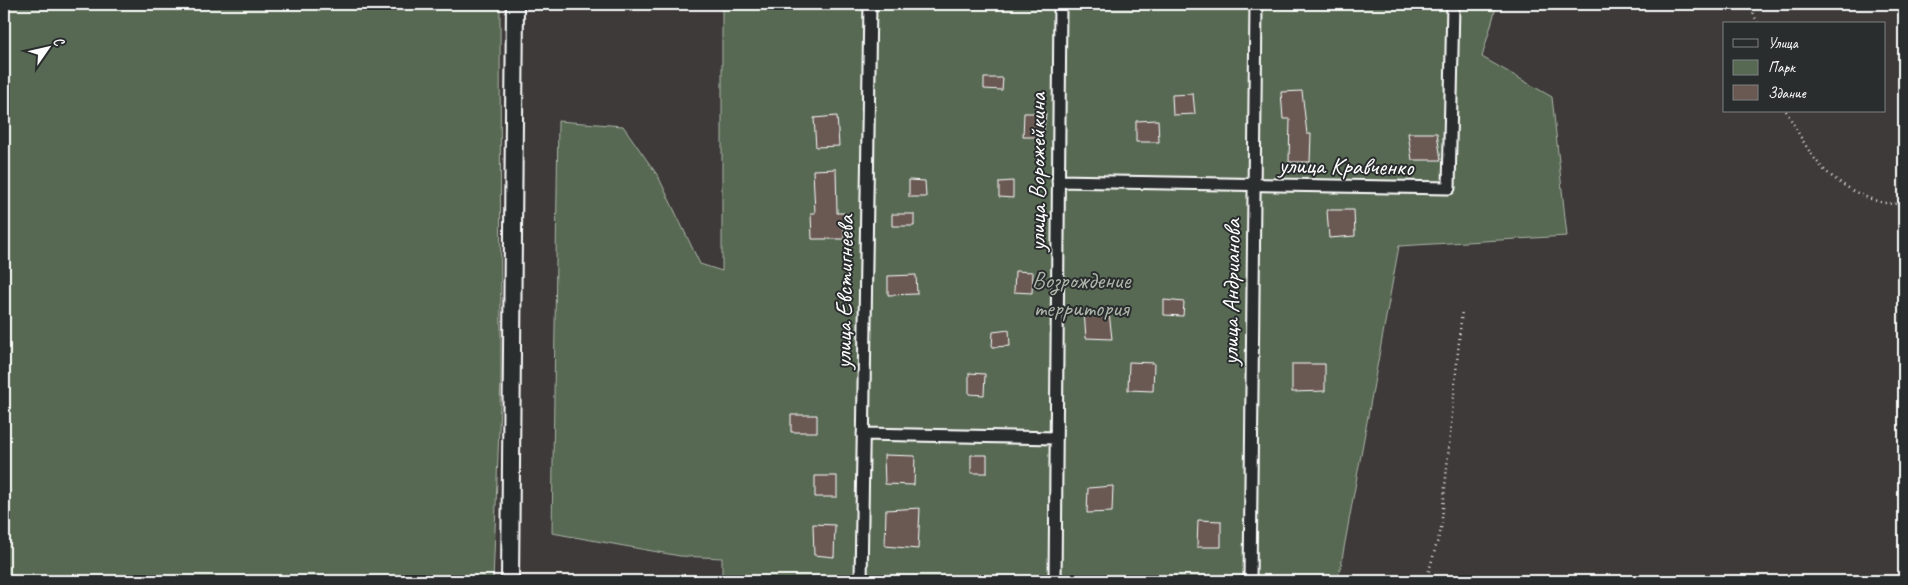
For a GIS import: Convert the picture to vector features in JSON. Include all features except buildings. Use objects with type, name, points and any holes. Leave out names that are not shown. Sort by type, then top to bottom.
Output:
[{"type":"main road","points":[[510,581],[515,4]]},
{"type":"street","name":"улица Евстигнеева","points":[[861,581],[870,4]]},
{"type":"street","name":"улица Ворожейкина","points":[[1055,581],[1060,4]]},
{"type":"street","name":"улица Андрианова","points":[[1250,581],[1256,4]]},
{"type":"street","name":"улица Кравченко","points":[[1058,181],[1449,188],[1453,4]]},
{"type":"street","points":[[863,434],[1056,438]]},
{"type":"path","points":[[1748,4],[1757,22]]},
{"type":"path","points":[[1902,4],[1904,15]]},
{"type":"path","points":[[1787,112],[1819,165],[1842,184],[1885,204],[1904,202]]},
{"type":"path","points":[[1898,204],[1904,210]]},
{"type":"path","points":[[1426,581],[1441,529],[1462,310]]},
{"type":"green space","points":[[4,4],[500,4],[501,379],[493,581],[4,581]]},
{"type":"green space","name":"Возрождение территория","points":[[722,4],[1497,4],[1482,57],[1552,97],[1567,236],[1399,246],[1338,581],[722,581],[722,558],[680,556],[552,533],[558,121],[623,126],[658,176],[700,264],[722,271]]}]
